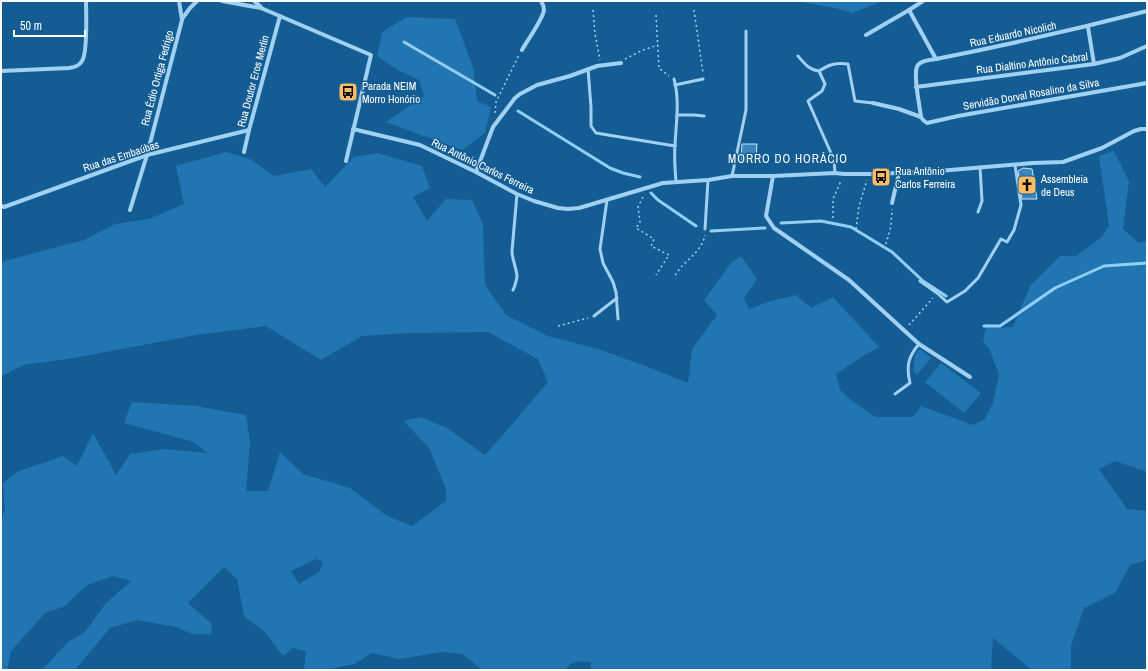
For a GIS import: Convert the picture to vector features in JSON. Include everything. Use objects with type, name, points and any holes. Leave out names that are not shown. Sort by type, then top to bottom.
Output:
[{"type":"street","points":[[1,72],[69,68],[77,66],[83,60],[85,50],[86,1]]},
{"type":"street","name":"Rua Édio Ortiga Fedrigo","points":[[180,1],[182,20]]},
{"type":"street","name":"Rua Édio Ortiga Fedrigo","points":[[130,210],[147,155],[182,20],[197,1]]},
{"type":"street","points":[[222,1],[261,8],[371,54],[346,161]]},
{"type":"street","points":[[254,1],[261,8]]},
{"type":"street","points":[[522,50],[537,26],[544,11],[543,3],[541,1]]},
{"type":"street","points":[[866,35],[923,1]]},
{"type":"street","points":[[909,10],[936,59]]},
{"type":"street","name":"Rua Eduardo Nicolich","points":[[921,117],[916,87],[915,69],[922,62],[1088,27],[1147,11]]},
{"type":"street","name":"Rua Doutor Eros Merlin","points":[[244,152],[280,16]]},
{"type":"street","points":[[1088,27],[1094,64]]},
{"type":"street","name":"Rua Dialtino Antônio Cabral","points":[[916,87],[1094,64],[1120,58],[1147,46]]},
{"type":"street","points":[[476,172],[493,127],[515,98],[526,90],[538,85],[601,65],[621,63]]},
{"type":"street","name":"Servidão Dorval Rosalino da Silva","points":[[921,117],[927,123],[1147,83]]},
{"type":"street","points":[[873,103],[899,109],[921,117]]},
{"type":"street","name":"Rua Antônio Carlos Ferreira","points":[[354,129],[420,145],[517,194],[548,205],[568,209],[579,208],[663,183],[708,180],[732,176],[927,172],[1063,162],[1102,148],[1141,129],[1147,129]]},
{"type":"street","name":"Rua das Embaúbas","points":[[1,206],[147,155],[249,130]]},
{"type":"street","points":[[892,203],[898,173]]},
{"type":"street","points":[[773,176],[766,216],[774,228],[849,280],[903,331],[919,344],[970,377]]},
{"type":"lane","points":[[732,176],[746,110],[746,31]]},
{"type":"lane","points":[[798,56],[813,70],[818,71],[834,64],[848,64],[855,102],[873,103]]},
{"type":"lane","points":[[588,69],[591,126],[596,133],[675,146]]},
{"type":"lane","points":[[818,71],[825,84],[822,91],[808,101],[834,160],[835,173]]},
{"type":"lane","points":[[674,79],[677,115],[675,146],[676,182]]},
{"type":"lane","points":[[675,85],[703,79]]},
{"type":"lane","points":[[677,115],[694,114],[704,116]]},
{"type":"lane","points":[[920,282],[937,293],[947,302],[965,291],[978,278],[1001,239],[1006,242],[1014,230],[1021,205],[1015,165]]},
{"type":"lane","points":[[978,212],[982,200],[980,167]]},
{"type":"lane","points":[[705,229],[708,180]]},
{"type":"lane","points":[[514,290],[517,278],[512,251],[517,194]]},
{"type":"lane","points":[[607,200],[600,248],[603,263],[613,282],[617,298],[618,319]]},
{"type":"lane","points":[[594,316],[617,298]]},
{"type":"lane","points":[[895,394],[910,383],[907,371],[912,353],[919,344]]},
{"type":"path","points":[[593,10],[601,65]]},
{"type":"path","points":[[694,10],[703,79]]},
{"type":"path","points":[[656,15],[659,68],[674,79]]},
{"type":"path","points":[[621,63],[630,56],[658,45]]},
{"type":"path","points":[[494,115],[496,102],[522,50]]},
{"type":"path","points":[[833,218],[833,199],[844,174]]},
{"type":"path","points":[[856,229],[859,206],[869,174]]},
{"type":"path","points":[[647,188],[638,207],[640,222],[636,228],[654,239],[651,246],[669,255],[656,275]]},
{"type":"path","points":[[886,244],[891,226],[892,203]]},
{"type":"path","points":[[675,275],[703,243],[705,229]]},
{"type":"path","points":[[903,331],[937,293]]},
{"type":"path","points":[[558,326],[594,316]]},
{"type":"shaded area","points":[[796,1],[883,1],[852,13],[835,8]]},
{"type":"shaded area","points":[[407,17],[455,19],[473,67],[477,101],[491,107],[485,133],[462,150],[386,122],[424,96],[419,80],[398,70],[377,56],[382,32]]},
{"type":"shaded area","points":[[1114,151],[1129,181],[1123,229],[1139,243],[1147,241],[1147,472],[1115,461],[1099,469],[1127,509],[1147,511],[1147,557],[1144,561],[1130,565],[1115,593],[1084,608],[1071,645],[1071,670],[1032,670],[993,638],[991,670],[591,670],[591,662],[583,661],[570,664],[565,670],[483,670],[462,654],[441,652],[399,659],[372,653],[354,664],[324,670],[304,670],[306,651],[293,648],[283,656],[265,632],[244,616],[237,579],[224,567],[188,603],[212,624],[211,634],[192,634],[176,627],[137,620],[110,628],[75,670],[42,670],[68,642],[85,632],[106,603],[131,581],[113,576],[87,585],[65,606],[45,613],[11,651],[7,670],[1,670],[1,520],[5,510],[3,483],[19,471],[63,456],[77,466],[93,433],[116,475],[130,454],[164,449],[207,453],[194,442],[124,423],[132,402],[196,406],[246,415],[250,443],[246,491],[268,491],[280,452],[303,474],[350,488],[387,516],[412,526],[446,501],[446,489],[429,448],[404,421],[420,417],[447,428],[485,455],[548,382],[538,359],[488,332],[409,333],[362,336],[321,360],[266,326],[196,335],[74,358],[23,365],[4,375],[1,375],[1,262],[84,240],[115,224],[149,219],[184,204],[176,166],[226,152],[250,159],[274,176],[311,169],[325,187],[354,157],[377,153],[422,166],[430,188],[413,197],[427,221],[446,199],[472,200],[483,225],[485,285],[506,315],[548,336],[598,349],[688,383],[692,349],[717,315],[704,300],[730,264],[741,256],[757,279],[744,298],[749,309],[771,301],[796,295],[811,308],[833,297],[879,347],[836,374],[840,390],[851,400],[875,417],[913,417],[921,406],[973,425],[985,419],[993,403],[999,374],[989,348],[983,341],[987,323],[1000,328],[1013,327],[1030,286],[1060,256],[1076,256],[1102,237],[1109,225],[1099,156]],"holes":[[[316,559],[323,562],[319,572],[299,584],[291,571]]]},
{"type":"shaded area","points":[[920,349],[931,358],[917,375],[913,371],[915,355]]},
{"type":"shaded area","points":[[941,363],[981,393],[964,413],[925,382]]},
{"type":"building","points":[[742,144],[757,144],[756,160],[741,162]]},
{"type":"building","name":"Assembleia de Deus","points":[[1023,168],[1032,169],[1037,199],[1022,199],[1018,171]]},
{"type":"waterway","points":[[404,42],[495,95]]},
{"type":"waterway","points":[[518,111],[610,168],[640,177]]},
{"type":"waterway","points":[[651,193],[658,200],[696,226]]},
{"type":"waterway","points":[[781,223],[821,221],[851,227],[892,252],[923,281],[946,296]]},
{"type":"waterway","points":[[711,231],[765,228]]},
{"type":"waterway","points":[[984,326],[1000,326],[1055,288],[1104,266],[1147,263]]},
{"type":"place","name":"Parada NEIM Morro Honório","points":[[348,92]]},
{"type":"place","name":"Rua Antônio Carlos Ferreira","points":[[881,177]]},
{"type":"place","name":"Assembleia de Deus","points":[[1027,185]]},
{"type":"district","name":"MORRO DO HORÁCIO","points":[[788,159]]}]
